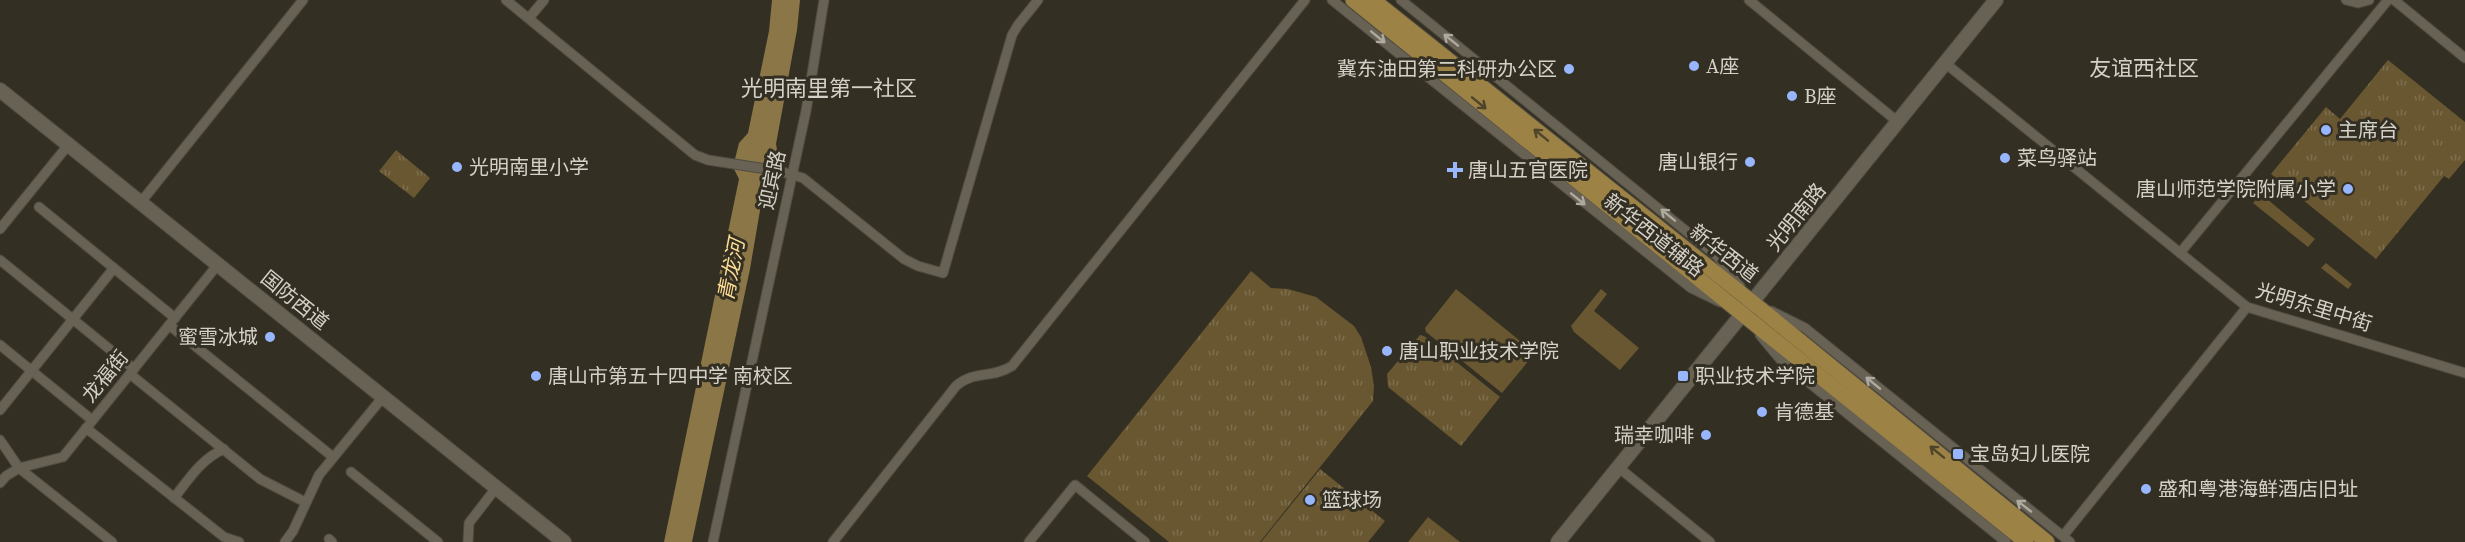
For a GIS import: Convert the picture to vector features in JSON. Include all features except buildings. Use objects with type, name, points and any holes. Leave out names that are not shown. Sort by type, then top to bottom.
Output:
[{"type":"main road","name":"新华西道","points":[[1353,0],[1600,201],[1748,307],[2047,542]]},
{"type":"main road","name":"新华西道","points":[[1373,0],[1748,307],[2026,542]]},
{"type":"street","points":[[141,202],[303,0]]},
{"type":"street","points":[[506,0],[695,155],[708,160],[779,171],[803,178],[904,259],[918,266],[943,273],[1012,35],[1038,0]]},
{"type":"street","points":[[529,18],[544,0]]},
{"type":"street","name":"迎宾路","points":[[713,542],[806,111],[824,0]]},
{"type":"street","points":[[833,542],[956,386],[964,379],[1000,374],[1012,366],[1305,0]]},
{"type":"street","name":"新华西道辅路","points":[[1332,0],[1690,288],[1805,328],[2066,539]]},
{"type":"street","name":"新华西道辅路","points":[[1401,0],[1717,256],[1780,359],[2006,542]]},
{"type":"street","points":[[1749,0],[1898,122]]},
{"type":"street","name":"光明南路","points":[[1558,542],[1996,0]]},
{"type":"street","points":[[2346,0],[2358,3],[2369,0]]},
{"type":"street","points":[[2180,253],[2388,0]]},
{"type":"street","points":[[2394,0],[2465,58]]},
{"type":"street","name":"光明东里中街","points":[[1945,63],[2247,307],[2465,373]]},
{"type":"street","name":"国防西道","points":[[0,90],[219,263],[564,542]]},
{"type":"street","points":[[0,229],[69,144]]},
{"type":"street","points":[[39,207],[114,268],[172,321],[333,457]]},
{"type":"street","points":[[0,260],[73,319],[260,479],[305,502]]},
{"type":"street","name":"龙福街","points":[[0,483],[19,468],[63,457],[219,263]]},
{"type":"street","points":[[0,410],[114,268]]},
{"type":"street","points":[[2066,539],[2247,307]]},
{"type":"street","points":[[0,345],[174,498],[224,537],[239,542]]},
{"type":"street","points":[[285,542],[293,531],[319,475],[383,397]]},
{"type":"street","points":[[0,440],[19,468],[111,542]]},
{"type":"street","points":[[174,498],[200,465],[212,454],[224,449]]},
{"type":"street","points":[[1618,467],[1710,542]]},
{"type":"street","points":[[351,472],[438,542]]},
{"type":"street","points":[[1029,542],[1075,485],[1145,542]]},
{"type":"street","points":[[468,542],[469,523],[496,488]]},
{"type":"green space","points":[[2388,60],[2465,122],[2465,160],[2449,179],[2444,176],[2376,259],[2271,174],[2326,107],[2340,119]]},
{"type":"green space","points":[[396,150],[430,178],[414,198],[379,171]]},
{"type":"green space","points":[[2261,194],[2315,239],[2308,247],[2253,203]]},
{"type":"green space","points":[[2326,263],[2352,284],[2348,289],[2321,268]]},
{"type":"green space","points":[[1251,271],[1271,288],[1288,289],[1316,297],[1354,326],[1361,337],[1371,367],[1374,386],[1373,401],[1260,542],[1169,542],[1087,476]]},
{"type":"green space","points":[[1456,289],[1535,353],[1502,393],[1426,332],[1425,328]]},
{"type":"green space","points":[[1601,289],[1607,294],[1594,311],[1639,348],[1620,370],[1574,332],[1571,326]]},
{"type":"green space","points":[[1420,335],[1500,397],[1461,446],[1388,387],[1387,374]]},
{"type":"green space","points":[[1320,469],[1385,521],[1368,542],[1261,542]]},
{"type":"green space","points":[[1428,517],[1460,542],[1408,542]]},
{"type":"water","name":"青龙河","points":[[772,0],[800,0],[797,30],[776,144],[778,156],[773,175],[764,187],[750,269],[692,542],[664,542],[739,179],[733,167],[739,143],[748,133],[769,31]]},
{"type":"place","name":"A座","points":[[1694,66]]},
{"type":"place","name":"冀东油田第二科研办公区","points":[[1569,69]]},
{"type":"place","name":"B座","points":[[1792,96]]},
{"type":"place","name":"主席台","points":[[2326,130]]},
{"type":"place","name":"菜鸟驿站","points":[[2005,158]]},
{"type":"place","name":"唐山银行","points":[[1750,162]]},
{"type":"place","name":"光明南里小学","points":[[457,167]]},
{"type":"place","name":"唐山五官医院","points":[[1455,170]]},
{"type":"place","name":"唐山师范学院附属小学","points":[[2348,189]]},
{"type":"place","name":"蜜雪冰城","points":[[270,337]]},
{"type":"place","name":"唐山职业技术学院","points":[[1387,351]]},
{"type":"place","name":"唐山市第五十四中学 南校区","points":[[536,376]]},
{"type":"place","name":"职业技术学院","points":[[1683,376]]},
{"type":"place","name":"肯德基","points":[[1762,412]]},
{"type":"place","name":"瑞幸咖啡","points":[[1706,435]]},
{"type":"place","name":"宝岛妇儿医院","points":[[1958,454]]},
{"type":"place","name":"盛和粤港海鲜酒店旧址","points":[[2146,489]]},
{"type":"place","name":"篮球场","points":[[1310,500]]},
{"type":"district","name":"友谊西社区","points":[[2144,68]]},
{"type":"district","name":"光明南里第一社区","points":[[829,88]]}]
